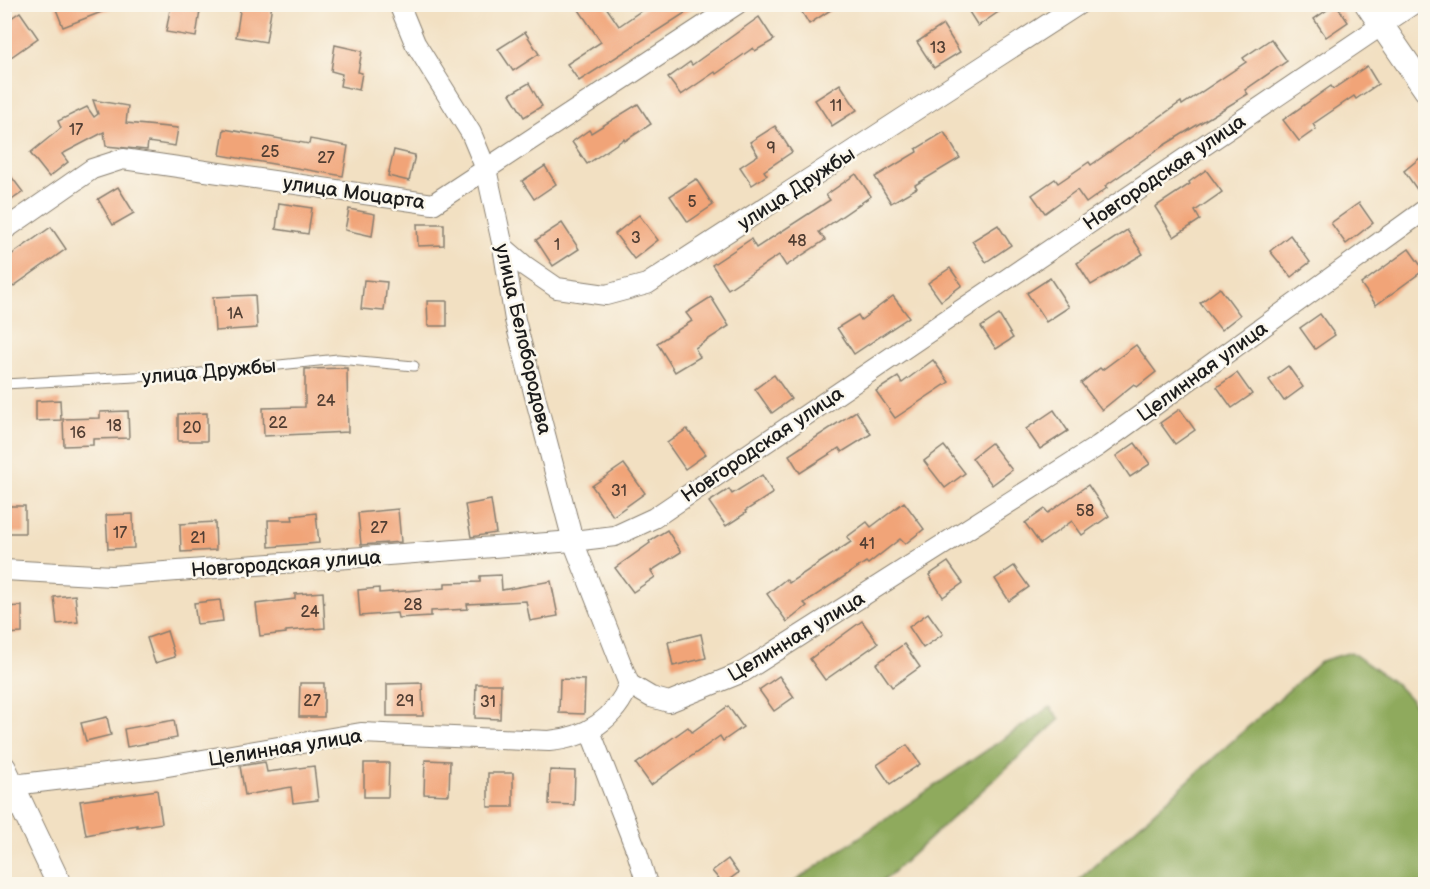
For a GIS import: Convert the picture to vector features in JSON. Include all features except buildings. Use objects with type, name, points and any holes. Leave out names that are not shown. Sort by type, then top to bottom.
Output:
[{"type":"street","name":"улица Белобородова","points":[[399,4],[415,43],[471,133],[486,169],[503,247],[515,320],[573,541],[629,684]]},
{"type":"street","name":"улица Моцарта","points":[[4,230],[92,169],[123,159],[433,204],[737,4]]},
{"type":"street","name":"улица Дружбы","points":[[503,247],[525,266],[557,288],[606,296],[646,284],[1079,4]]},
{"type":"street","points":[[1367,4],[1425,90]]},
{"type":"street","name":"Новгородская улица","points":[[4,570],[112,576],[615,536],[654,518],[1413,4]]},
{"type":"street","name":"Целинная улица","points":[[9,777],[156,768],[361,733],[567,740],[590,731],[614,713],[629,684],[651,697],[669,702],[743,672],[1098,446],[1425,209]]},
{"type":"street","points":[[590,731],[648,885]]},
{"type":"street","points":[[9,777],[59,885]]},
{"type":"lane","name":"улица Дружбы","points":[[4,384],[191,374],[338,359],[414,366]]},
{"type":"green space","points":[[1351,652],[1397,685],[1425,713],[1425,884],[1074,884],[1321,661]]},
{"type":"green space","points":[[1050,707],[1060,719],[880,884],[791,884]]}]
